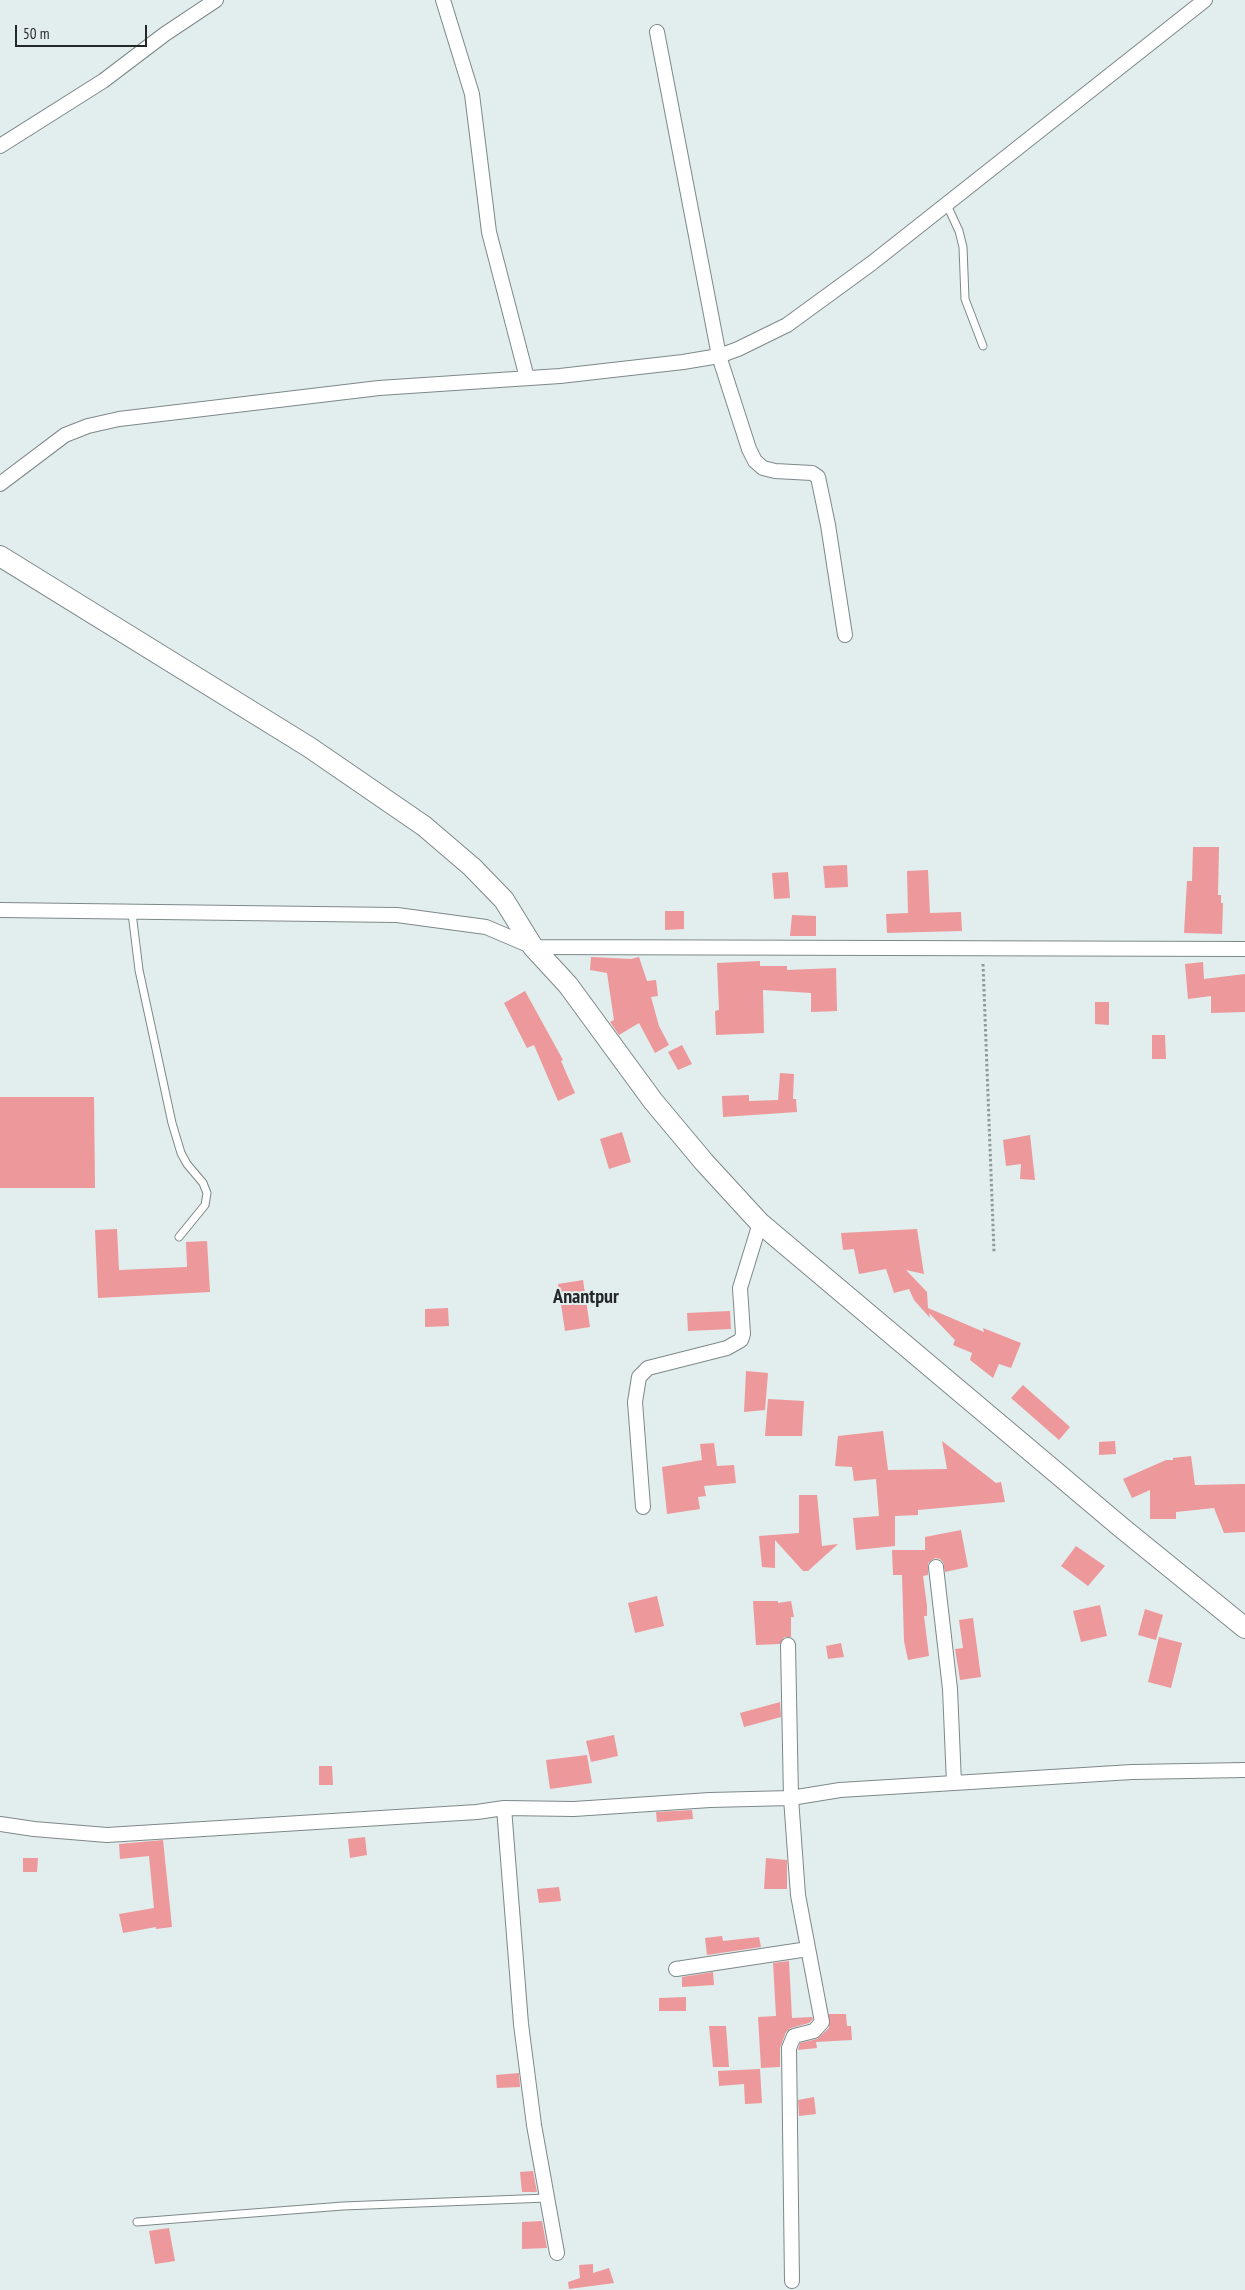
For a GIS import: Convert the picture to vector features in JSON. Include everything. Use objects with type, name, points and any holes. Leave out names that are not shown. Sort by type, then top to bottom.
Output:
[{"type":"street","points":[[0,146],[103,81],[165,34],[216,0]]},
{"type":"street","points":[[443,0],[472,94],[489,232],[527,378]]},
{"type":"street","points":[[0,484],[65,435],[88,426],[119,419],[379,388],[560,376],[719,356],[738,349],[787,324],[872,263],[1205,0]]},
{"type":"street","points":[[657,32],[719,356],[748,449],[755,461],[763,468],[775,471],[812,473],[818,477],[828,525],[845,635]]},
{"type":"street","points":[[0,556],[309,747],[424,826],[472,867],[504,900],[533,947],[568,985],[653,1101],[704,1162],[760,1223],[1122,1528],[1245,1628]]},
{"type":"street","points":[[0,910],[405,916],[486,927],[533,947],[1245,949]]},
{"type":"street","points":[[643,1507],[635,1402],[639,1377],[648,1368],[727,1348],[741,1340],[743,1334],[740,1288],[760,1223]]},
{"type":"street","points":[[936,1567],[950,1689],[954,1782]]},
{"type":"street","points":[[788,1645],[791,1798],[798,1895],[822,2022],[814,2031],[794,2036],[789,2048],[792,2282]]},
{"type":"street","points":[[0,1824],[107,1835],[477,1812],[504,1808],[574,1809],[710,1800],[791,1798],[840,1790],[954,1782],[1132,1772],[1245,1770]]},
{"type":"street","points":[[504,1808],[521,2024],[534,2125],[557,2253]]},
{"type":"street","points":[[676,1969],[808,1948]]},
{"type":"lane","points":[[947,205],[959,231],[963,247],[965,299],[983,346]]},
{"type":"lane","points":[[132,913],[139,970],[172,1123],[181,1153],[187,1164],[203,1183],[206,1193],[205,1204],[179,1237]]},
{"type":"lane","points":[[137,2222],[343,2206],[547,2198]]},
{"type":"path","points":[[983,948],[994,1252]]},
{"type":"building","points":[[1193,847],[1219,847],[1218,895],[1221,895],[1221,903],[1223,903],[1222,934],[1184,933],[1187,881],[1192,881]]},
{"type":"building","points":[[847,865],[848,887],[825,888],[823,866]]},
{"type":"building","points":[[928,870],[930,913],[961,912],[962,931],[887,933],[886,914],[908,913],[907,871]]},
{"type":"building","points":[[788,872],[790,898],[774,899],[772,873]]},
{"type":"building","points":[[665,911],[684,911],[684,929],[665,930]]},
{"type":"building","points":[[792,915],[816,916],[816,936],[790,936]]},
{"type":"building","points":[[591,957],[631,959],[639,957],[647,981],[656,980],[658,996],[651,997],[659,1026],[669,1045],[655,1053],[639,1023],[619,1035],[610,1022],[614,1020],[607,973],[590,970]]},
{"type":"building","points":[[760,961],[760,966],[787,966],[787,970],[836,968],[837,1011],[811,1012],[811,993],[763,990],[764,1033],[716,1035],[715,1011],[719,1010],[717,963]]},
{"type":"building","points":[[1203,962],[1204,979],[1245,974],[1245,1012],[1211,1013],[1211,996],[1188,999],[1185,964]]},
{"type":"building","points":[[525,991],[563,1060],[561,1061],[575,1093],[558,1101],[534,1045],[527,1048],[504,1003]]},
{"type":"building","points":[[1095,1002],[1109,1002],[1109,1025],[1095,1024]]},
{"type":"building","points":[[1152,1035],[1165,1035],[1166,1059],[1152,1059]]},
{"type":"building","points":[[682,1045],[692,1064],[678,1070],[668,1052]]},
{"type":"building","points":[[780,1073],[794,1074],[793,1099],[796,1099],[797,1112],[723,1117],[722,1096],[749,1095],[749,1101],[778,1100]]},
{"type":"building","points":[[0,1097],[94,1097],[95,1188],[0,1188]]},
{"type":"building","points":[[622,1132],[631,1162],[609,1169],[600,1139]]},
{"type":"building","points":[[1030,1135],[1035,1180],[1020,1179],[1021,1164],[1006,1166],[1003,1140]]},
{"type":"building","points":[[117,1229],[119,1270],[187,1267],[186,1242],[207,1241],[210,1292],[98,1298],[95,1230]]},
{"type":"building","points":[[917,1229],[924,1274],[906,1270],[927,1292],[928,1308],[984,1332],[983,1328],[1021,1343],[1011,1368],[999,1364],[993,1378],[970,1360],[972,1353],[953,1345],[955,1340],[929,1313],[930,1318],[914,1300],[909,1289],[894,1293],[886,1269],[859,1274],[854,1249],[843,1250],[841,1233]]},
{"type":"building","points":[[583,1280],[590,1327],[565,1331],[558,1284]]},
{"type":"building","points":[[448,1308],[449,1326],[425,1327],[425,1309]]},
{"type":"building","points":[[730,1311],[731,1329],[688,1331],[687,1313]]},
{"type":"building","points":[[746,1371],[768,1373],[765,1410],[744,1412]]},
{"type":"building","points":[[1023,1385],[1070,1427],[1059,1440],[1011,1398]]},
{"type":"building","points":[[768,1399],[804,1401],[802,1436],[765,1436]]},
{"type":"building","points":[[883,1431],[888,1470],[947,1469],[942,1441],[996,1483],[1001,1482],[1005,1502],[918,1510],[918,1515],[895,1516],[895,1546],[856,1550],[853,1518],[879,1516],[876,1479],[854,1481],[852,1467],[835,1466],[838,1436]]},
{"type":"building","points":[[1115,1441],[1116,1454],[1099,1455],[1099,1442]]},
{"type":"building","points":[[714,1443],[717,1466],[734,1465],[736,1483],[704,1486],[706,1496],[698,1497],[700,1509],[667,1514],[662,1467],[702,1460],[700,1444]]},
{"type":"building","points":[[1191,1456],[1195,1485],[1245,1484],[1245,1532],[1224,1533],[1214,1508],[1176,1512],[1176,1519],[1150,1519],[1150,1490],[1132,1498],[1123,1479],[1166,1460]]},
{"type":"building","points":[[799,1495],[817,1495],[822,1546],[838,1544],[808,1571],[803,1571],[775,1540],[775,1568],[762,1567],[759,1536],[799,1533]]},
{"type":"building","points":[[961,1530],[968,1567],[945,1572],[943,1562],[940,1559],[935,1558],[928,1563],[928,1575],[923,1576],[927,1606],[927,1616],[924,1616],[929,1656],[908,1660],[904,1641],[902,1575],[893,1575],[892,1550],[925,1550],[925,1537]]},
{"type":"building","points":[[1076,1546],[1105,1566],[1088,1586],[1061,1566]]},
{"type":"building","points":[[657,1596],[664,1626],[635,1633],[628,1603]]},
{"type":"building","points":[[753,1601],[778,1601],[778,1603],[791,1601],[794,1617],[791,1617],[791,1637],[784,1637],[780,1644],[756,1645]]},
{"type":"building","points":[[1100,1605],[1107,1636],[1081,1642],[1073,1611]]},
{"type":"building","points":[[1145,1609],[1163,1615],[1156,1640],[1138,1635]]},
{"type":"building","points":[[973,1618],[981,1677],[960,1680],[955,1649],[963,1648],[959,1620]]},
{"type":"building","points":[[1159,1637],[1182,1643],[1171,1688],[1148,1682]]},
{"type":"building","points":[[841,1643],[844,1657],[828,1659],[826,1646]]},
{"type":"building","points":[[780,1702],[781,1717],[744,1727],[740,1713]]},
{"type":"building","points":[[614,1735],[618,1756],[591,1762],[586,1741]]},
{"type":"building","points":[[587,1755],[592,1783],[550,1789],[546,1760]]},
{"type":"building","points":[[319,1766],[332,1766],[333,1785],[319,1785]]},
{"type":"building","points":[[692,1810],[693,1819],[657,1822],[656,1812]]},
{"type":"building","points":[[365,1837],[367,1855],[350,1858],[348,1839]]},
{"type":"building","points":[[163,1840],[172,1927],[156,1929],[156,1927],[123,1933],[119,1914],[154,1908],[149,1856],[120,1859],[119,1844]]},
{"type":"building","points":[[23,1858],[38,1858],[37,1872],[23,1872]]},
{"type":"building","points":[[766,1858],[787,1860],[787,1889],[764,1889]]},
{"type":"building","points":[[559,1887],[561,1901],[539,1903],[537,1889]]},
{"type":"building","points":[[722,1936],[723,1941],[759,1937],[761,1947],[707,1955],[705,1938]]},
{"type":"building","points":[[789,1961],[792,2018],[812,2017],[813,2019],[809,2023],[791,2028],[786,2032],[780,2048],[780,2067],[761,2068],[758,2017],[776,2016],[773,1963]]},
{"type":"building","points":[[713,1972],[714,1985],[682,1987],[682,1977]]},
{"type":"building","points":[[686,1997],[686,2011],[659,2011],[659,1998]]},
{"type":"building","points":[[829,2014],[846,2014],[847,2026],[851,2026],[852,2040],[816,2042],[817,2048],[798,2050],[800,2043],[817,2039],[829,2028]]},
{"type":"building","points":[[709,2026],[726,2026],[729,2067],[713,2067]]},
{"type":"building","points":[[760,2069],[762,2103],[745,2104],[744,2084],[719,2086],[718,2071]]},
{"type":"building","points":[[519,2073],[520,2087],[497,2088],[496,2075]]},
{"type":"building","points":[[814,2097],[816,2114],[799,2116],[798,2100]]},
{"type":"building","points":[[533,2171],[537,2192],[522,2192],[520,2172]]},
{"type":"building","points":[[542,2221],[547,2248],[522,2249],[522,2222]]},
{"type":"building","points":[[169,2228],[175,2261],[155,2264],[149,2231]]},
{"type":"building","points":[[593,2264],[593,2273],[609,2268],[614,2283],[569,2289],[568,2282],[580,2278],[579,2265]]},
{"type":"district","name":"Anantpur","points":[[586,1297]]}]
